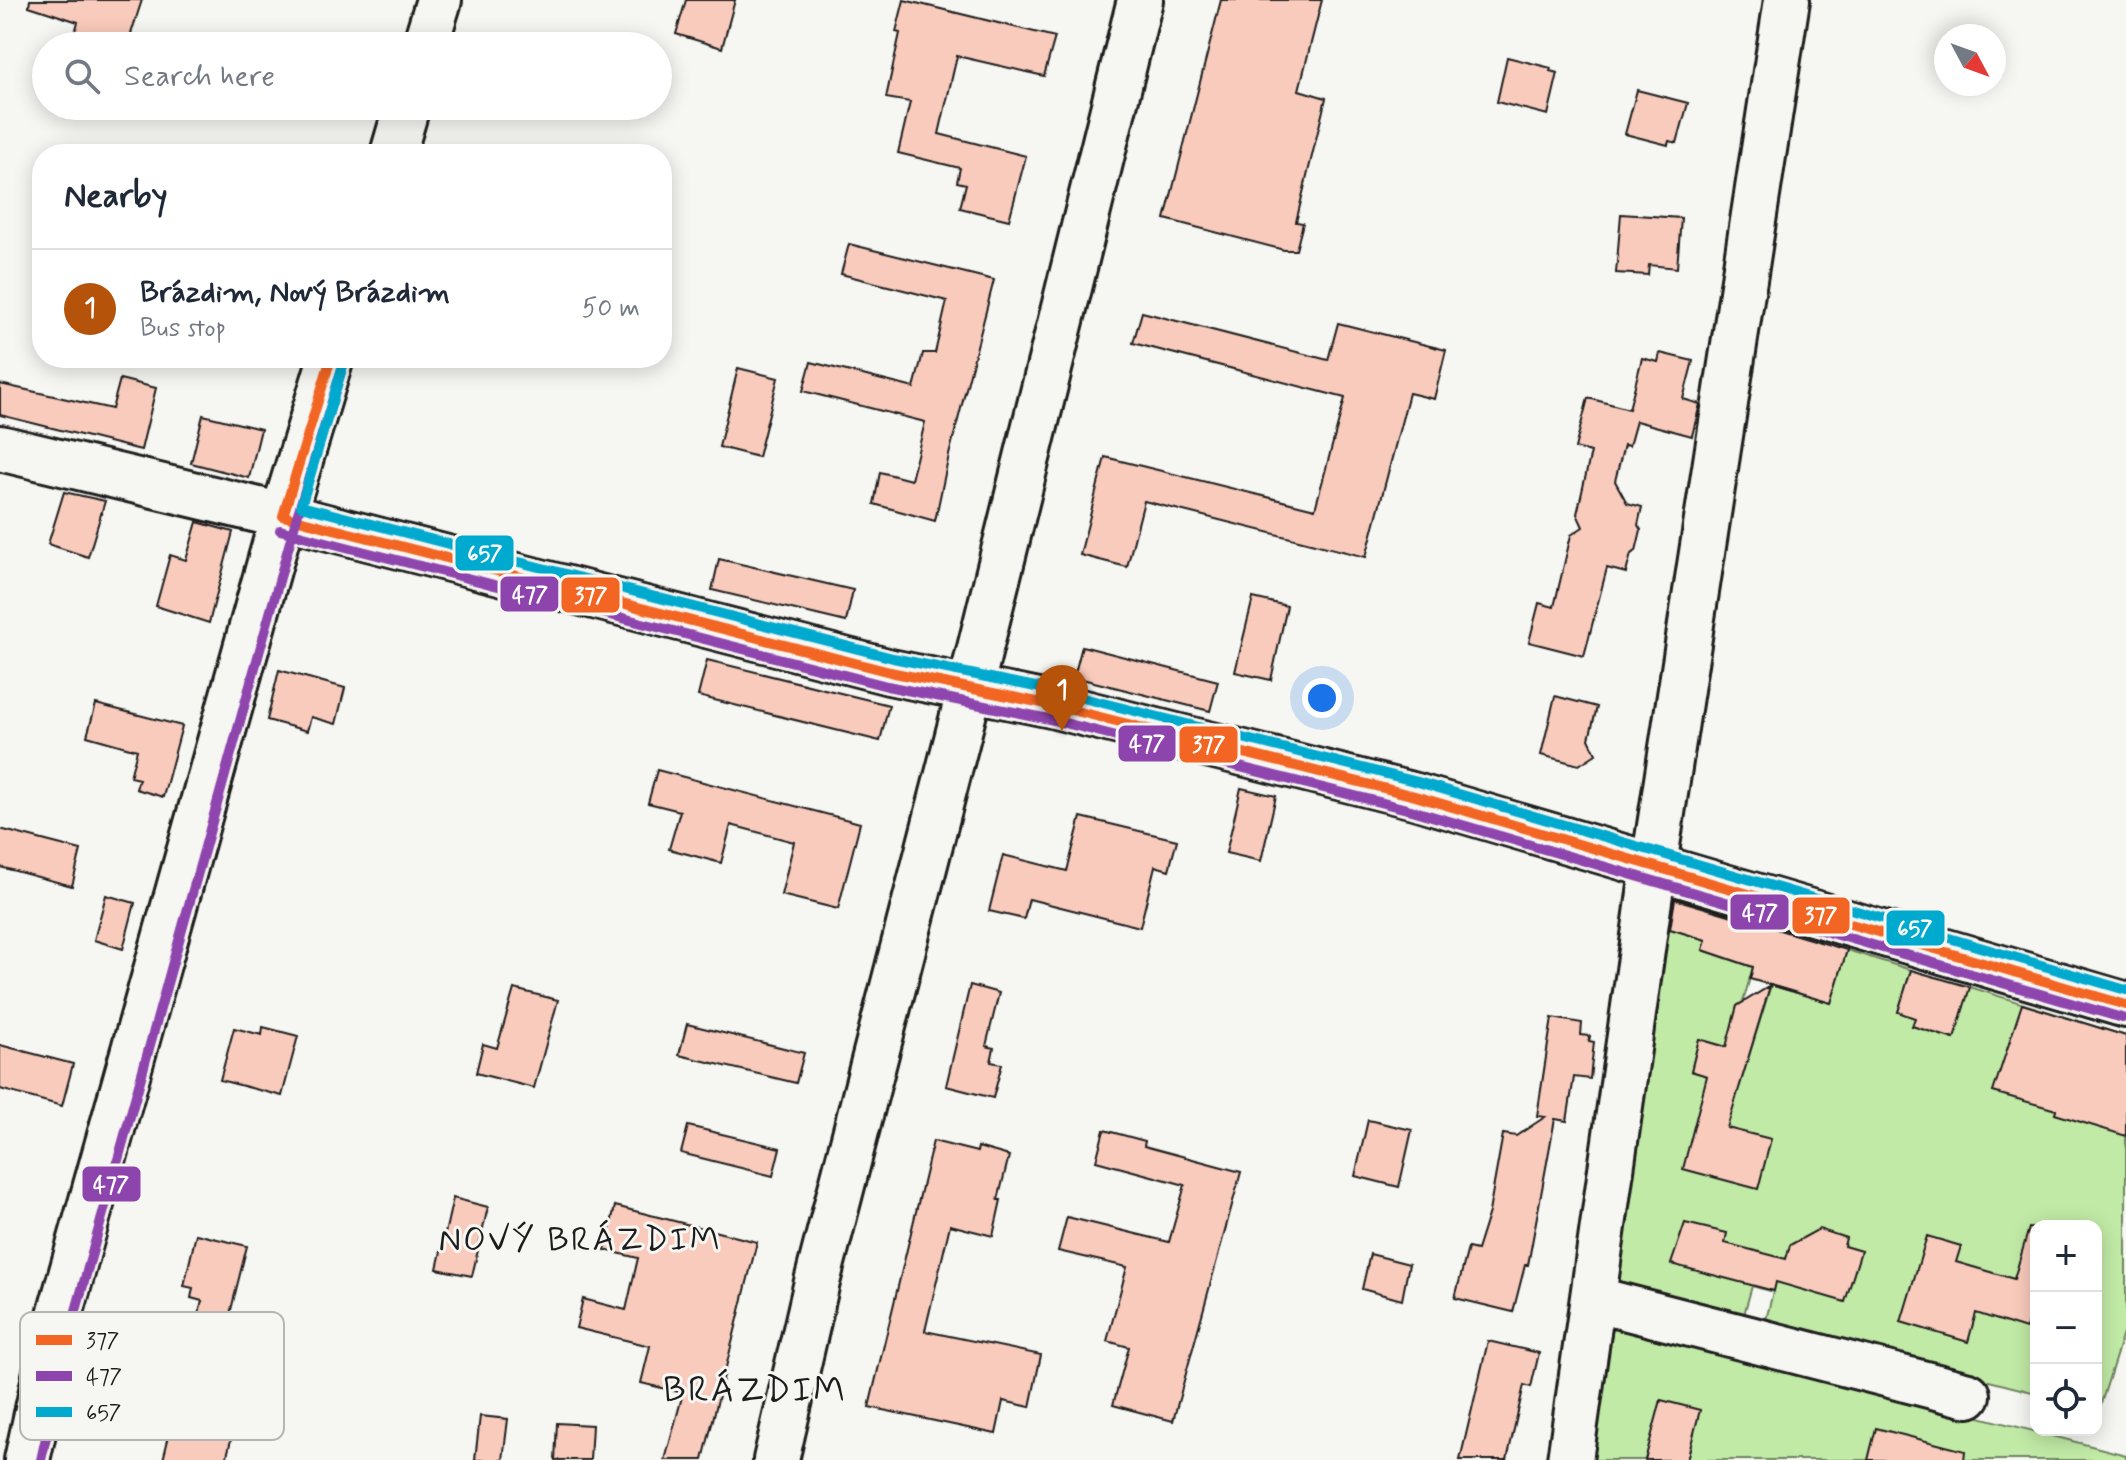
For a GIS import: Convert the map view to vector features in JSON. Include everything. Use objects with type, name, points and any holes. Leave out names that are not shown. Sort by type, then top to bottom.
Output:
[{"type":"street","points":[[429,32],[439,0]]},
{"type":"street","points":[[776,1460],[817,1282],[970,689],[1140,0]]},
{"type":"street","points":[[1570,1460],[1654,865],[1787,0]]},
{"type":"street","points":[[396,144],[403,120]]},
{"type":"street","points":[[61,1312],[283,516],[328,368]]},
{"type":"street","points":[[0,448],[283,516],[875,668],[1052,705],[1415,796],[2126,1005]]},
{"type":"street","points":[[1593,1299],[1968,1395]]},
{"type":"street","points":[[27,1460],[31,1440]]},
{"type":"green space","points":[[1664,927],[1706,940],[1703,950],[1753,967],[1743,1002],[1737,1006],[1731,1048],[1699,1039],[1691,1071],[1740,1085],[1771,985],[1831,1003],[1847,950],[1911,970],[1898,1012],[1915,1018],[1913,1026],[1953,1039],[1970,987],[2126,1036],[2126,1324],[2102,1400],[2102,1220],[2030,1220],[2030,1391],[1765,1324],[1773,1292],[1752,1286],[1743,1318],[1611,1286]]},
{"type":"green space","points":[[1610,1321],[2030,1430],[2030,1436],[2053,1436],[2126,1455],[2126,1460],[1590,1460]]},
{"type":"building","points":[[30,0],[142,0],[132,32],[75,32],[78,22],[29,6]]},
{"type":"building","points":[[686,0],[735,0],[722,48],[676,34]]},
{"type":"building","points":[[904,0],[1055,37],[1044,76],[957,56],[939,134],[1026,156],[1009,220],[960,208],[966,184],[957,182],[960,168],[898,153],[910,102],[886,98]]},
{"type":"building","points":[[1221,0],[1322,0],[1299,90],[1326,98],[1296,222],[1303,223],[1296,250],[1284,250],[1165,219]]},
{"type":"building","points":[[1507,57],[1551,68],[1550,71],[1558,73],[1548,115],[1497,102]]},
{"type":"building","points":[[1637,90],[1688,103],[1677,143],[1669,141],[1668,145],[1625,134]]},
{"type":"building","points":[[1621,214],[1681,218],[1677,268],[1649,265],[1648,275],[1616,273]]},
{"type":"building","points":[[849,244],[994,280],[935,521],[874,504],[880,472],[911,480],[925,422],[803,391],[811,362],[914,388],[923,353],[935,353],[947,301],[841,274]]},
{"type":"building","points":[[1142,312],[1328,360],[1338,323],[1446,350],[1434,399],[1409,393],[1366,557],[1144,501],[1127,567],[1080,555],[1105,457],[1315,509],[1345,398],[1133,343]]},
{"type":"building","points":[[1660,353],[1693,361],[1683,399],[1700,404],[1692,436],[1636,421],[1629,446],[1624,445],[1615,481],[1627,503],[1642,507],[1636,551],[1631,554],[1626,573],[1607,568],[1584,656],[1529,642],[1539,603],[1554,607],[1571,535],[1583,527],[1577,514],[1591,452],[1575,448],[1588,398],[1629,409],[1642,358],[1658,362]]},
{"type":"building","points":[[738,368],[778,378],[758,457],[719,447]]},
{"type":"building","points":[[120,379],[156,388],[141,450],[0,415],[0,384],[112,409]]},
{"type":"building","points":[[203,415],[261,429],[249,478],[191,463]]},
{"type":"building","points":[[64,492],[105,501],[88,557],[48,544]]},
{"type":"building","points":[[197,522],[233,532],[209,623],[156,606],[170,555],[186,560]]},
{"type":"building","points":[[719,559],[853,590],[846,622],[712,590]]},
{"type":"building","points":[[1253,598],[1287,606],[1271,680],[1235,672]]},
{"type":"building","points":[[1082,646],[1218,681],[1210,711],[1074,677]]},
{"type":"building","points":[[707,660],[889,705],[880,741],[698,696]]},
{"type":"building","points":[[279,670],[345,688],[336,724],[311,717],[307,731],[267,720]]},
{"type":"building","points":[[1555,696],[1597,707],[1589,739],[1596,754],[1579,765],[1541,755]]},
{"type":"building","points":[[96,704],[182,726],[163,797],[136,789],[139,779],[130,777],[137,750],[87,736]]},
{"type":"building","points":[[657,770],[860,823],[838,909],[781,895],[794,842],[731,825],[721,863],[669,849],[680,811],[648,803]]},
{"type":"building","points":[[1241,788],[1276,796],[1261,861],[1226,853]]},
{"type":"building","points":[[1081,817],[1177,840],[1169,870],[1155,866],[1140,927],[1029,899],[1024,919],[989,911],[1003,855],[1067,871]]},
{"type":"building","points":[[0,829],[81,850],[72,886],[0,867]]},
{"type":"building","points":[[106,895],[135,903],[123,949],[94,940]]},
{"type":"building","points":[[1675,899],[1847,950],[1831,1003],[1750,979],[1753,967],[1703,950],[1706,940],[1670,929]]},
{"type":"building","points":[[1911,970],[1970,987],[1954,1039],[1912,1026],[1915,1018],[1898,1012]]},
{"type":"building","points":[[970,985],[999,993],[986,1046],[994,1048],[991,1062],[1002,1064],[993,1098],[946,1086]]},
{"type":"building","points":[[1770,986],[1727,1128],[1771,1139],[1758,1189],[1683,1169],[1707,1076],[1691,1071],[1699,1039],[1726,1047],[1737,1006]]},
{"type":"building","points":[[514,989],[558,1000],[534,1088],[476,1073],[483,1044],[497,1048]]},
{"type":"building","points":[[2022,1004],[2126,1036],[2126,1136],[2055,1114],[2056,1110],[1993,1092]]},
{"type":"building","points":[[1552,1018],[1582,1023],[1581,1035],[1590,1036],[1589,1041],[1594,1042],[1590,1079],[1574,1077],[1567,1121],[1555,1119],[1528,1265],[1525,1265],[1513,1312],[1455,1298],[1468,1248],[1477,1250],[1489,1212],[1503,1134],[1516,1136],[1545,1117],[1537,1116]]},
{"type":"building","points":[[687,1024],[804,1053],[796,1083],[679,1055]]},
{"type":"building","points":[[263,1027],[298,1036],[282,1096],[220,1080],[234,1028],[262,1035]]},
{"type":"building","points":[[0,1045],[73,1064],[62,1106],[0,1089]]},
{"type":"building","points":[[1368,1120],[1412,1130],[1399,1187],[1355,1176]]},
{"type":"building","points":[[688,1126],[780,1148],[773,1176],[681,1153]]},
{"type":"building","points":[[1104,1130],[1145,1141],[1144,1146],[1241,1172],[1173,1421],[1113,1405],[1129,1347],[1107,1341],[1127,1267],[1058,1251],[1067,1217],[1169,1242],[1185,1185],[1096,1161]]},
{"type":"building","points":[[933,1141],[977,1152],[978,1147],[1009,1156],[993,1236],[950,1225],[925,1331],[1041,1355],[1030,1407],[1003,1401],[996,1434],[869,1407]]},
{"type":"building","points":[[453,1198],[488,1207],[472,1276],[437,1269]]},
{"type":"building","points":[[615,1206],[757,1242],[703,1460],[665,1460],[683,1393],[641,1383],[650,1346],[576,1328],[583,1299],[626,1310],[638,1258],[605,1250]]},
{"type":"building","points":[[1685,1223],[1727,1233],[1725,1243],[1786,1259],[1790,1245],[1819,1229],[1846,1238],[1844,1246],[1861,1251],[1845,1302],[1776,1282],[1774,1291],[1671,1264]]},
{"type":"building","points":[[2030,1228],[2030,1315],[2026,1329],[1976,1313],[1968,1342],[1901,1322],[1927,1236],[1961,1246],[1956,1262],[2014,1279]]},
{"type":"building","points":[[196,1234],[247,1246],[230,1312],[199,1312],[202,1301],[191,1298],[193,1288],[184,1286]]},
{"type":"building","points":[[1370,1254],[1409,1264],[1402,1300],[1362,1289]]},
{"type":"building","points":[[1488,1341],[1539,1353],[1531,1387],[1524,1385],[1507,1460],[1460,1460]]},
{"type":"building","points":[[1661,1400],[1700,1410],[1687,1460],[1645,1460]]},
{"type":"building","points":[[480,1416],[508,1419],[503,1460],[475,1460]]},
{"type":"building","points":[[557,1423],[592,1425],[590,1460],[555,1460]]},
{"type":"building","points":[[1876,1428],[1965,1451],[1964,1460],[1868,1460]]},
{"type":"building","points":[[168,1440],[231,1440],[226,1460],[163,1460]]},
{"type":"transit line","name":"377","points":[[283,516],[328,368]]},
{"type":"transit line","name":"477","points":[[76,1312],[296,520],[342,368]]},
{"type":"transit line","name":"657","points":[[342,368],[301,506],[893,658],[1055,691],[1418,782],[2126,990]]},
{"type":"transit line","name":"377","points":[[283,516],[890,672],[1052,705],[1415,796],[2126,1005]]},
{"type":"transit line","name":"477","points":[[280,530],[887,686],[1049,719],[1411,810],[2122,1018]]},
{"type":"transit line","name":"477","points":[[41,1460],[45,1440]]},
{"type":"place","name":"Brázdim, Nový Brázdim","points":[[1062,731]]},
{"type":"district","name":"NOVÝ BRÁZDIM","points":[[580,1240]]},
{"type":"district","name":"BRÁZDIM","points":[[755,1391]]}]
